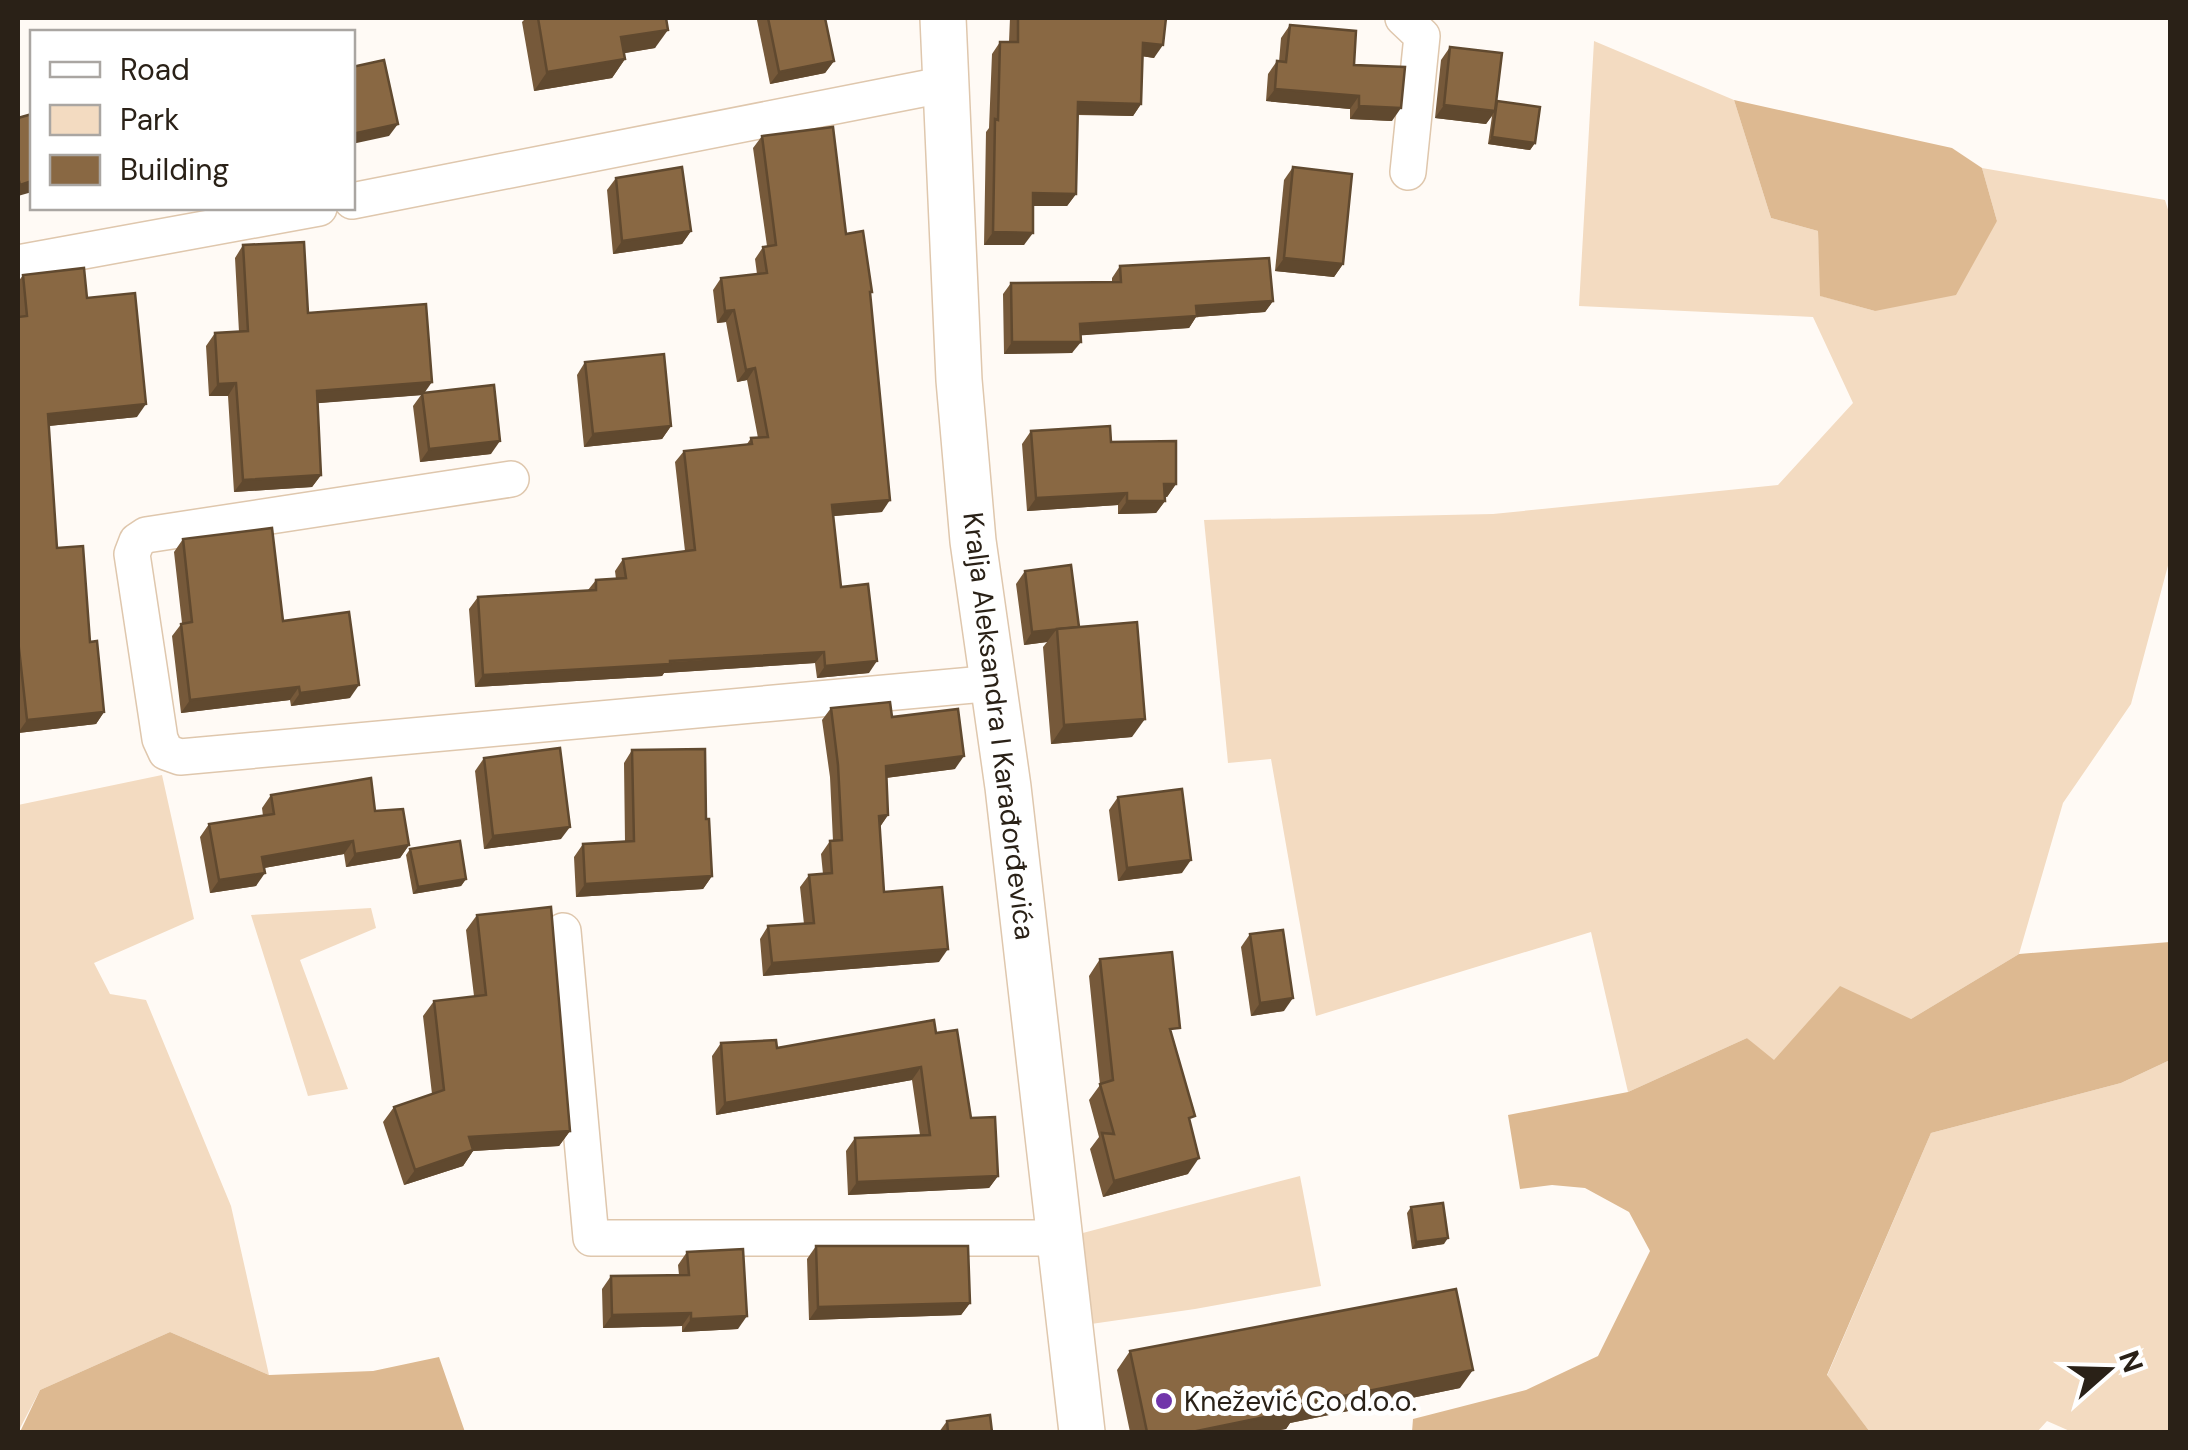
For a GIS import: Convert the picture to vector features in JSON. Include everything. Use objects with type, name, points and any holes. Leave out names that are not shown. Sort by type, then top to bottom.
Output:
[{"type":"street","name":"Kralja Aleksandra I Karađorđevića","points":[[944,18],[958,380],[973,541],[996,683],[1082,1432]]},
{"type":"street","points":[[1404,18],[1422,36],[1408,172]]},
{"type":"street","points":[[355,200],[948,84]]},
{"type":"street","points":[[18,263],[308,210]]},
{"type":"street","points":[[511,479],[146,535],[137,541],[132,554],[160,739],[166,752],[180,758],[996,683]]},
{"type":"street","points":[[563,931],[592,1238],[1061,1238]]},
{"type":"green space","points":[[1594,41],[1734,100],[1771,218],[1818,231],[1821,296],[1875,311],[1997,221],[1982,168],[2165,200],[2170,216],[2170,558],[2131,704],[2063,803],[2019,954],[1911,1019],[1773,1061],[1747,1038],[1628,1092],[1591,932],[1316,1016],[1271,759],[1228,763],[1204,520],[1493,514],[1778,485],[1853,403],[1813,317],[1579,306]]},
{"type":"green space","points":[[162,775],[194,919],[94,963],[110,994],[146,1000],[231,1206],[269,1375],[170,1332],[40,1390],[18,1432],[18,805]]},
{"type":"green space","points":[[371,908],[376,928],[300,960],[348,1089],[308,1096],[251,915]]},
{"type":"green space","points":[[2170,1060],[2170,1432],[2072,1432],[2047,1421],[2037,1432],[1870,1432],[1827,1376],[1931,1133],[2121,1083]]},
{"type":"green space","points":[[1300,1176],[1321,1286],[1091,1324],[1079,1234]]},
{"type":"shaded area","points":[[1734,100],[1952,148],[1982,168],[1997,221],[1956,295],[1875,311],[1820,296],[1818,231],[1771,218]]},
{"type":"shaded area","points":[[2170,942],[2170,1060],[2121,1083],[1931,1133],[1827,1375],[1870,1432],[1412,1432],[1413,1419],[1526,1390],[1598,1356],[1650,1251],[1629,1212],[1585,1188],[1552,1185],[1520,1189],[1508,1115],[1628,1092],[1747,1038],[1774,1060],[1840,986],[1911,1019],[2019,954]]},
{"type":"shaded area","points":[[170,1332],[269,1375],[373,1371],[439,1357],[465,1432],[20,1432],[40,1390]]},
{"type":"building","points":[[538,18],[666,18],[668,30],[621,37],[625,59],[547,72]]},
{"type":"building","points":[[768,18],[825,18],[834,61],[779,72]]},
{"type":"building","points":[[1018,18],[1166,18],[1163,45],[1143,43],[1141,104],[1078,102],[1076,194],[1033,193],[1033,233],[993,232],[1000,42],[1018,42]]},
{"type":"building","points":[[1290,25],[1356,31],[1354,65],[1405,67],[1401,108],[1359,106],[1359,96],[1275,89],[1277,61],[1286,62]]},
{"type":"building","points":[[1450,47],[1502,53],[1495,111],[1444,105]]},
{"type":"building","points":[[384,60],[398,124],[355,133],[355,66]]},
{"type":"building","points":[[1497,101],[1540,107],[1535,143],[1492,137]]},
{"type":"building","points":[[30,115],[30,182],[20,185],[18,177],[18,118]]},
{"type":"building","points":[[833,127],[846,234],[863,231],[890,500],[832,505],[841,587],[868,584],[877,661],[825,666],[824,652],[483,675],[478,597],[596,590],[596,580],[626,578],[623,559],[695,550],[684,451],[752,444],[751,438],[768,437],[755,368],[746,370],[734,310],[725,311],[721,278],[767,273],[763,247],[776,245],[762,136]]},
{"type":"building","points":[[682,167],[691,231],[622,241],[616,178]]},
{"type":"building","points":[[1293,167],[1352,174],[1343,264],[1284,258]]},
{"type":"building","points":[[304,242],[308,313],[426,304],[432,382],[317,391],[321,475],[243,480],[236,383],[218,384],[215,333],[248,331],[243,245]]},
{"type":"building","points":[[1269,258],[1273,301],[1196,306],[1197,316],[1080,324],[1081,342],[1012,342],[1011,283],[1121,282],[1120,266]]},
{"type":"building","points":[[84,268],[87,298],[135,293],[146,404],[48,414],[57,548],[83,546],[90,642],[97,641],[104,712],[27,720],[18,640],[18,317],[27,316],[23,275]]},
{"type":"building","points":[[664,354],[671,426],[593,434],[585,362]]},
{"type":"building","points":[[494,385],[500,441],[429,449],[422,393]]},
{"type":"building","points":[[1110,426],[1111,442],[1176,441],[1176,484],[1164,484],[1165,501],[1127,501],[1127,493],[1036,498],[1031,431]]},
{"type":"building","points":[[272,528],[283,621],[349,612],[359,685],[300,693],[299,687],[190,700],[181,624],[192,622],[183,539]]},
{"type":"building","points":[[1071,565],[1079,627],[1032,632],[1025,571]]},
{"type":"building","points":[[1137,622],[1145,719],[1064,725],[1057,629]]},
{"type":"building","points":[[890,702],[892,717],[958,709],[964,756],[886,766],[888,815],[879,816],[884,892],[942,887],[948,949],[772,963],[768,926],[814,923],[809,875],[832,873],[830,841],[842,840],[831,708]]},
{"type":"building","points":[[560,748],[570,827],[493,836],[484,758]]},
{"type":"building","points":[[705,749],[712,876],[585,884],[583,844],[634,841],[632,750]]},
{"type":"building","points":[[371,778],[375,811],[403,809],[409,845],[355,854],[353,841],[262,857],[265,873],[219,880],[209,824],[274,814],[271,795]]},
{"type":"building","points":[[1182,789],[1191,860],[1127,868],[1118,797]]},
{"type":"building","points":[[460,841],[466,879],[418,887],[410,849]]},
{"type":"building","points":[[551,907],[570,1131],[469,1137],[473,1150],[415,1170],[394,1107],[444,1090],[434,1001],[486,995],[477,915]]},
{"type":"building","points":[[1283,930],[1293,998],[1260,1003],[1250,934]]},
{"type":"building","points":[[1172,952],[1180,1028],[1170,1029],[1195,1116],[1189,1118],[1199,1158],[1114,1181],[1102,1133],[1114,1134],[1100,1084],[1113,1080],[1100,959]]},
{"type":"building","points":[[934,1020],[936,1033],[957,1030],[971,1118],[995,1117],[998,1176],[857,1182],[855,1138],[930,1135],[921,1067],[725,1103],[721,1043],[776,1040],[777,1048]]},
{"type":"building","points":[[1443,1203],[1448,1238],[1416,1242],[1411,1207]]},
{"type":"building","points":[[816,1246],[968,1246],[970,1303],[818,1307]]},
{"type":"building","points":[[743,1249],[747,1316],[691,1319],[691,1313],[612,1315],[611,1276],[689,1275],[687,1252]]},
{"type":"building","points":[[1456,1289],[1473,1370],[1298,1405],[1299,1410],[1192,1432],[1147,1432],[1130,1351]]},
{"type":"building","points":[[990,1415],[992,1432],[948,1432],[947,1421]]},
{"type":"place","name":"Knežević Co d.o.o.","points":[[1164,1401]]}]
